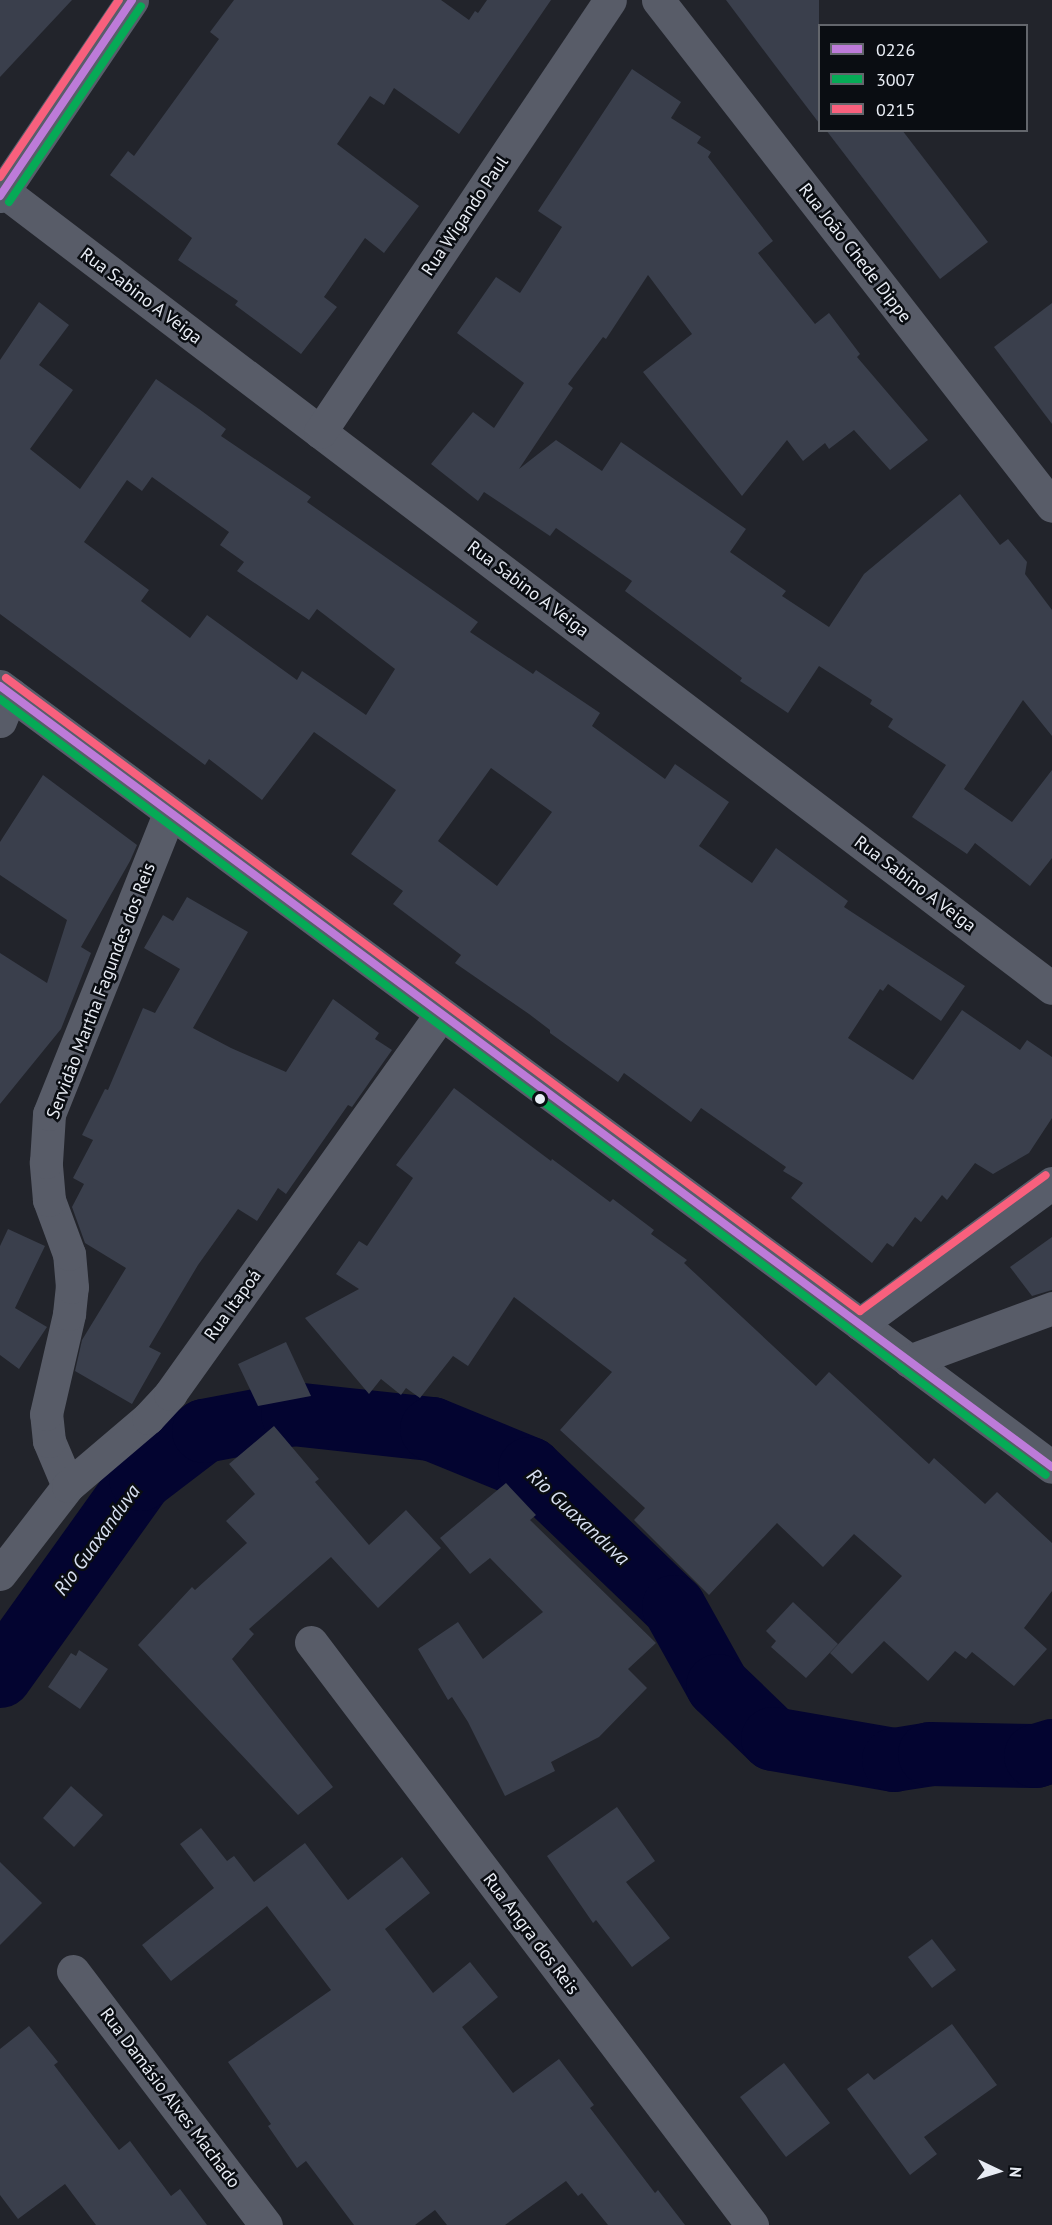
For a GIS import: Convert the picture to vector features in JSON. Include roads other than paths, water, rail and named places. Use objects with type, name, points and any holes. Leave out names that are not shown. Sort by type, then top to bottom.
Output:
[{"type":"main road","points":[[2,194],[132,0]]},
{"type":"main road","points":[[4,700],[170,812],[860,1324],[1052,1183]]},
{"type":"street","name":"Rua Wigando Paul","points":[[320,432],[610,0]]},
{"type":"street","name":"Rua João Chede Dippe","points":[[658,0],[1052,506]]},
{"type":"street","name":"Rua Sabino A Veiga","points":[[2,194],[320,432],[1052,988]]},
{"type":"street","name":"Servidão Martha Fagundes dos Reis","points":[[68,1486],[49,1441],[46,1414],[69,1314],[72,1287],[69,1254],[49,1200],[46,1162],[49,1114],[170,812]]},
{"type":"street","name":"Rua Itapoá","points":[[0,1574],[68,1486],[148,1418],[170,1394],[441,1014]]},
{"type":"street","points":[[909,1361],[1052,1308]]},
{"type":"street","points":[[860,1324],[1052,1467]]},
{"type":"street","name":"Rua Angra dos Reis","points":[[311,1642],[752,2225]]},
{"type":"street","name":"Rua Damásio Alves Machado","points":[[73,1971],[266,2225]]},
{"type":"waterway","name":"Rio Guaxanduva","points":[[0,1676],[141,1479],[204,1431],[293,1414],[432,1429],[530,1469],[674,1607],[718,1686],[773,1739],[894,1760],[930,1754],[1036,1756],[1052,1751]]}]
